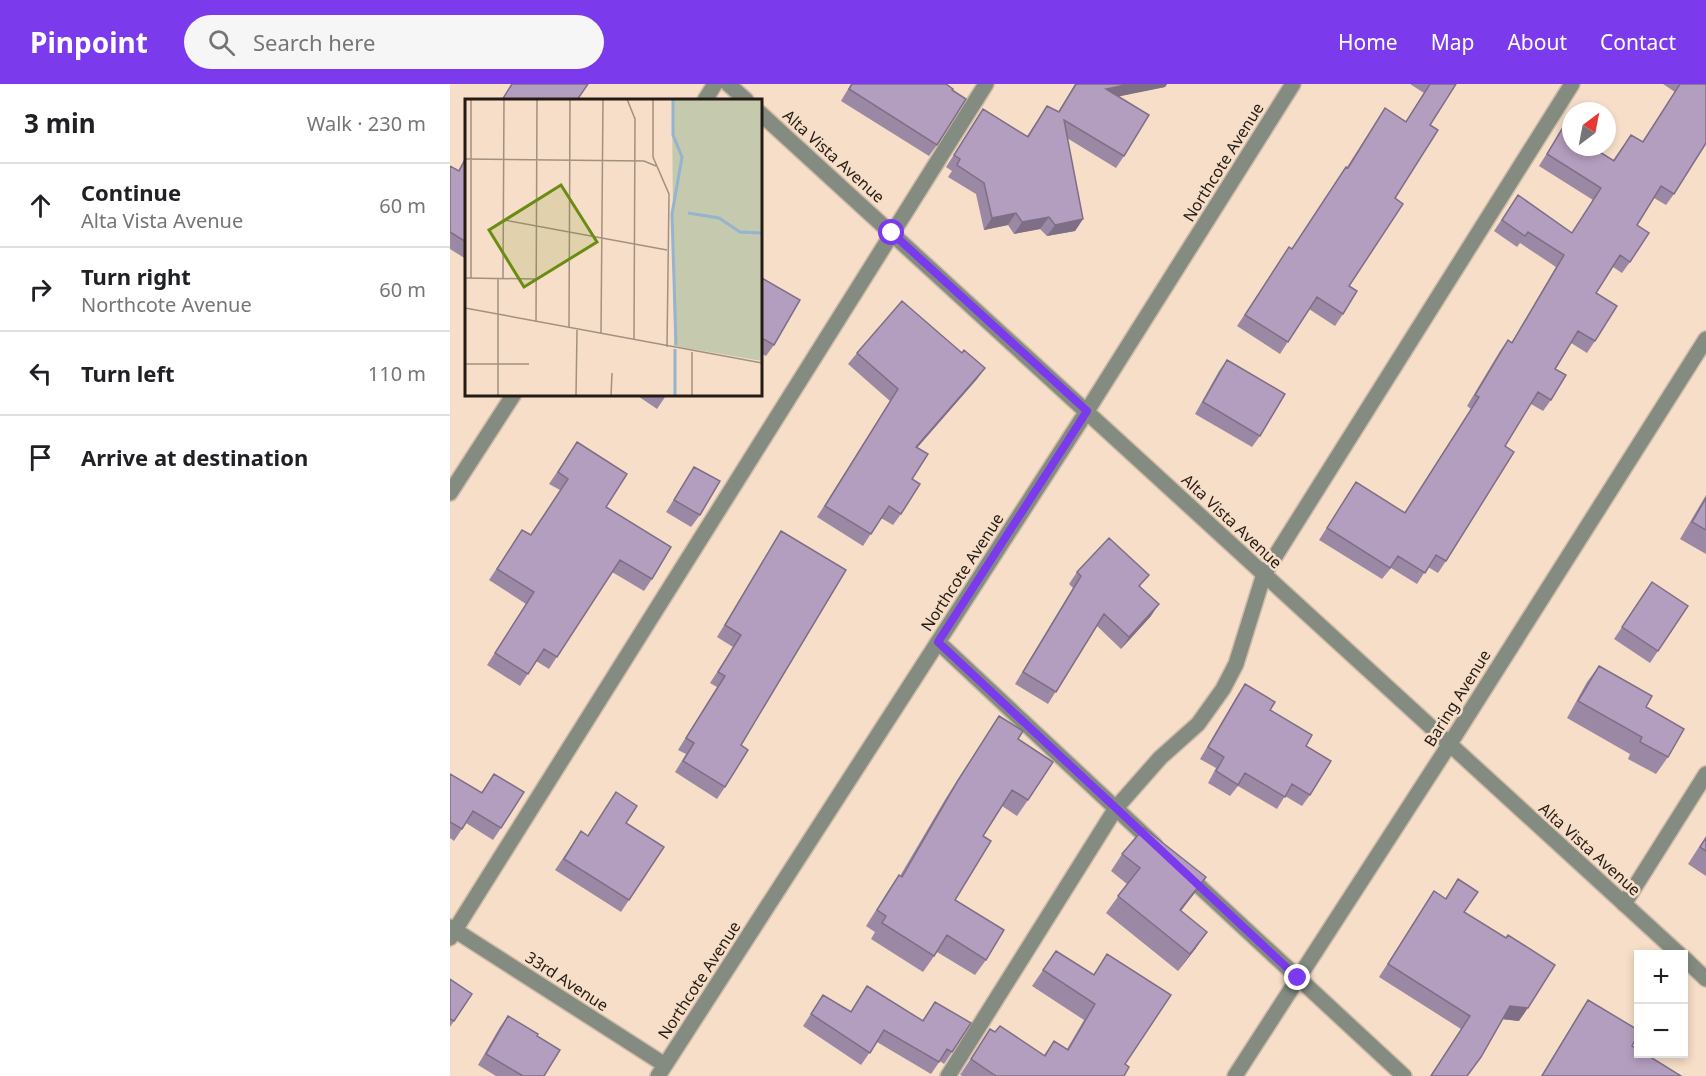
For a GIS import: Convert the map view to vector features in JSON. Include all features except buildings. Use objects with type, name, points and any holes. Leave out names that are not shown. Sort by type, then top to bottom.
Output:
[{"type":"street","points":[[706,99],[715,84]]},
{"type":"street","points":[[728,84],[745,99]]},
{"type":"street","points":[[452,932],[986,84]]},
{"type":"street","name":"Northcote Avenue","points":[[662,1070],[1087,411],[1293,84]]},
{"type":"street","points":[[948,1076],[1116,808],[1160,758],[1198,724],[1223,690],[1236,664],[1264,574],[1572,84]]},
{"type":"street","name":"Alta Vista Avenue","points":[[762,115],[1675,950]]},
{"type":"street","name":"Baring Avenue","points":[[1235,1076],[1449,745],[1706,339]]},
{"type":"street","points":[[450,493],[513,396]]},
{"type":"street","points":[[938,642],[1404,1076]]},
{"type":"street","points":[[1624,904],[1706,774]]},
{"type":"street","name":"33rd Avenue","points":[[452,932],[662,1070]]},
{"type":"street","points":[[1688,963],[1706,979]]},
{"type":"route","points":[[892,233],[1087,411],[938,642],[1298,978]]}]
